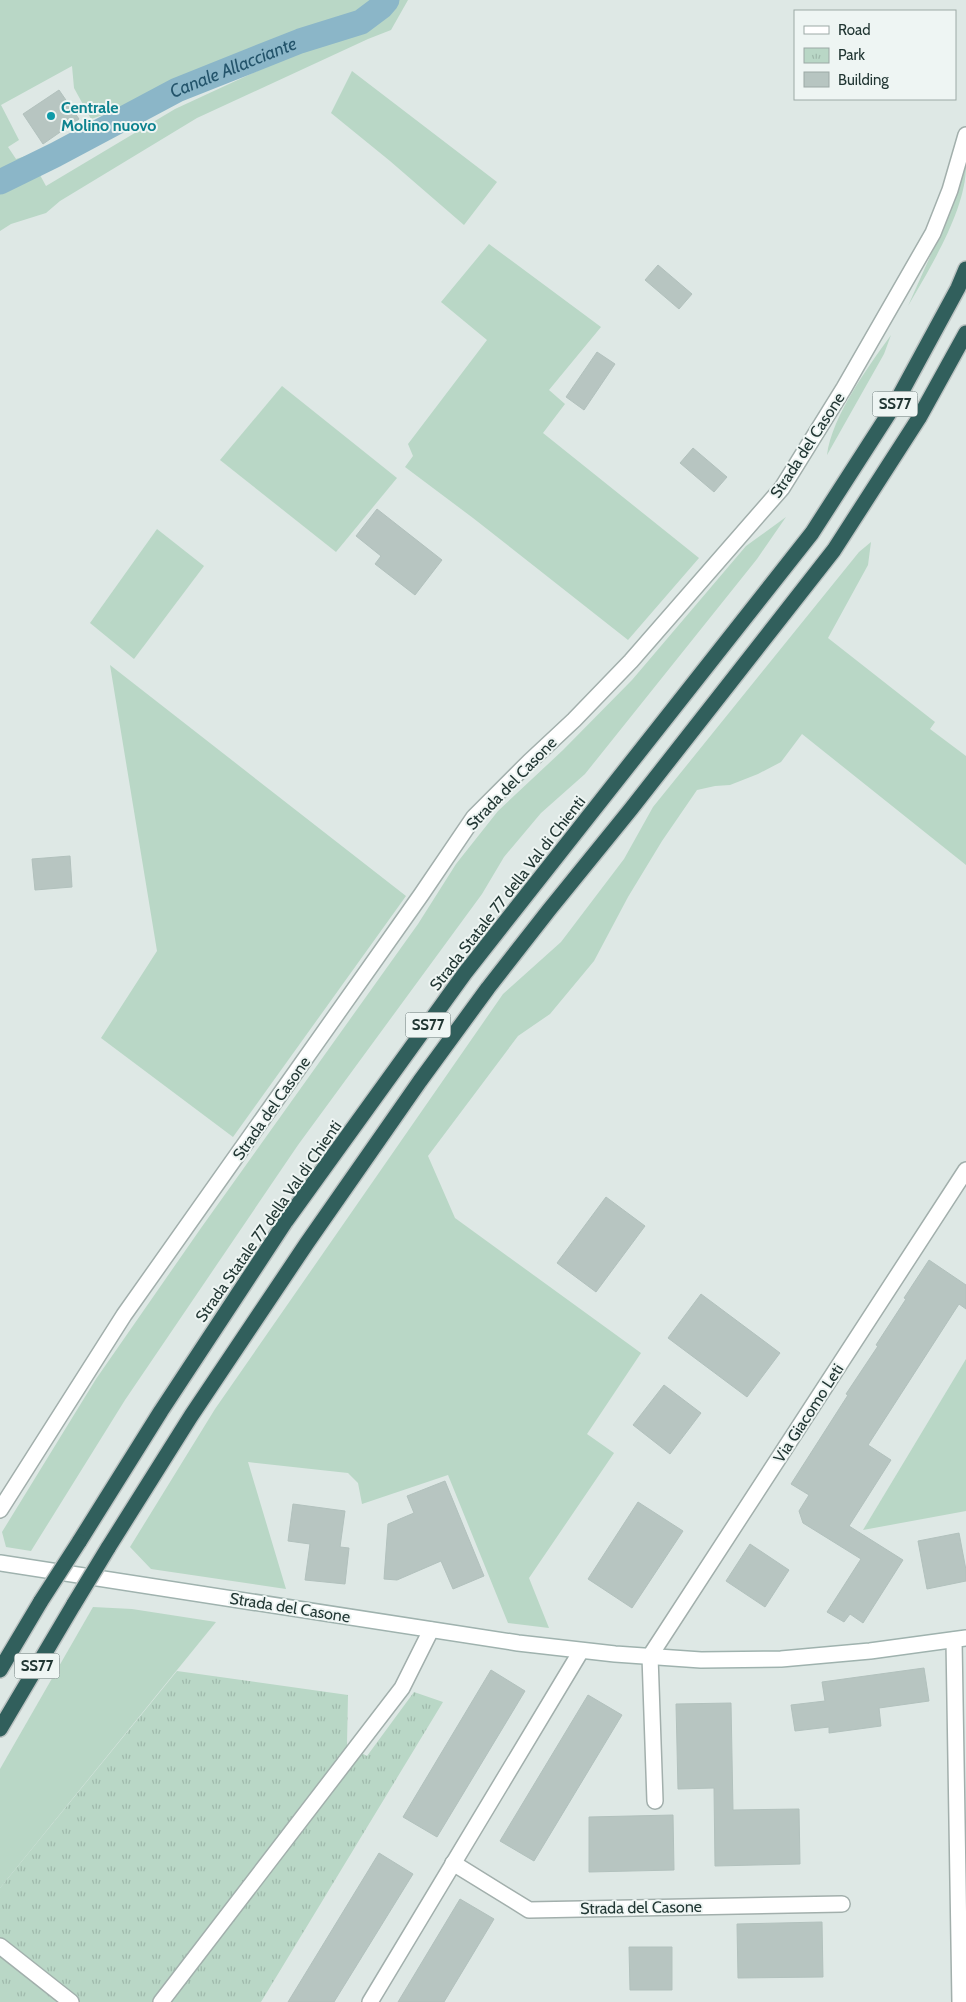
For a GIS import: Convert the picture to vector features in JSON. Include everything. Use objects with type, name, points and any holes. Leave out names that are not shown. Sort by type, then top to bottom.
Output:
[{"type":"highway","name":"Strada Statale 77 della Val di Chienti","points":[[0,1670],[41,1601],[161,1411],[286,1221],[465,973],[812,533],[895,404],[958,288],[966,269]]},
{"type":"highway","name":"SS77","points":[[0,1729],[108,1548],[202,1400],[307,1243],[420,1081],[488,988],[834,550],[919,418],[966,333]]},
{"type":"street","name":"Strada del Casone","points":[[0,1510],[124,1315],[474,817],[574,720],[631,661],[782,488],[844,388],[933,233],[950,190],[966,135]]},
{"type":"street","name":"Via Giacomo Leti","points":[[650,1656],[966,1170]]},
{"type":"street","name":"Strada del Casone","points":[[0,1563],[431,1630],[580,1651],[701,1660],[781,1659],[870,1651],[960,1639]]},
{"type":"street","points":[[161,2002],[402,1688],[431,1630]]},
{"type":"street","points":[[960,1639],[960,2002]]},
{"type":"street","points":[[370,2002],[580,1651]]},
{"type":"street","points":[[650,1656],[655,1801]]},
{"type":"street","name":"Strada del Casone","points":[[453,1863],[529,1910],[842,1904]]},
{"type":"street","points":[[0,1946],[71,2002]]},
{"type":"green space","points":[[0,0],[408,0],[391,30],[197,118],[60,201],[46,213],[11,224],[0,231]],"holes":[[[264,49],[283,59],[175,109],[46,186],[29,155],[16,159],[8,147],[19,140],[1,105],[72,66],[74,88],[91,119],[142,102],[211,69]]]},
{"type":"green space","points":[[352,71],[497,182],[464,225],[331,113]]},
{"type":"green space","points":[[966,166],[960,201],[953,220],[936,257],[908,306],[949,214]]},
{"type":"green space","points":[[489,244],[601,327],[549,390],[565,404],[543,433],[699,558],[628,640],[405,467],[413,456],[408,444],[487,340],[441,302]]},
{"type":"green space","points":[[891,335],[884,354],[827,455],[830,440],[843,408]]},
{"type":"green space","points":[[282,386],[397,478],[336,552],[220,460]]},
{"type":"green space","points":[[786,517],[757,559],[585,774],[541,813],[504,857],[482,894],[298,1145],[125,1400],[31,1551],[6,1547],[2,1532],[96,1379],[201,1228],[418,924],[456,864],[498,811],[563,750],[632,680],[746,546]]},
{"type":"green space","points":[[157,529],[204,566],[134,659],[90,623]]},
{"type":"green space","points":[[871,542],[868,565],[828,638],[935,722],[930,729],[966,756],[966,865],[802,734],[781,762],[730,785],[697,790],[662,841],[628,897],[594,961],[550,1014],[518,1036],[428,1156],[455,1218],[641,1353],[587,1434],[614,1453],[529,1578],[549,1628],[508,1623],[448,1475],[362,1504],[358,1483],[348,1473],[248,1462],[286,1589],[151,1569],[130,1547],[215,1409],[503,994],[561,942],[624,859],[653,807],[859,552]]},
{"type":"green space","points":[[110,665],[406,896],[233,1137],[101,1038],[157,951]]},
{"type":"green space","points":[[966,1359],[966,1511],[863,1530]]},
{"type":"green space","points":[[93,1607],[132,1609],[216,1622],[0,1888],[0,1769]]},
{"type":"green space","points":[[177,1671],[348,1695],[347,1745],[367,1756],[414,1692],[443,1702],[261,2002],[0,2002],[0,1888]]},
{"type":"building","name":"Centrale Molino nuovo","points":[[59,90],[79,119],[43,144],[23,114]]},
{"type":"building","points":[[658,265],[692,294],[679,309],[645,280]]},
{"type":"building","points":[[597,352],[615,364],[584,410],[566,397]]},
{"type":"building","points":[[693,448],[727,477],[714,492],[680,463]]},
{"type":"building","points":[[377,509],[442,560],[415,595],[375,564],[381,556],[356,536]]},
{"type":"building","points":[[70,856],[72,887],[35,890],[32,859]]},
{"type":"building","points":[[606,1197],[645,1226],[596,1292],[557,1263]]},
{"type":"building","points":[[929,1260],[966,1285],[966,1309],[959,1304],[868,1445],[891,1460],[849,1526],[903,1560],[863,1623],[850,1614],[844,1622],[827,1612],[861,1559],[803,1523],[799,1511],[809,1495],[791,1484],[848,1395],[846,1394],[878,1346],[876,1345]]},
{"type":"building","points":[[701,1294],[780,1353],[747,1397],[668,1338]]},
{"type":"building","points":[[664,1385],[701,1413],[670,1454],[633,1425]]},
{"type":"building","points":[[445,1481],[484,1576],[453,1589],[441,1561],[397,1580],[384,1579],[388,1524],[414,1513],[407,1496]]},
{"type":"building","points":[[638,1502],[683,1531],[632,1608],[588,1579]]},
{"type":"building","points":[[293,1504],[345,1511],[340,1547],[349,1548],[345,1584],[305,1580],[310,1544],[288,1541]]},
{"type":"building","points":[[959,1533],[966,1570],[966,1581],[927,1589],[918,1541]]},
{"type":"building","points":[[750,1544],[789,1570],[765,1607],[726,1581]]},
{"type":"building","points":[[924,1668],[929,1701],[879,1708],[881,1726],[829,1733],[829,1727],[795,1731],[791,1705],[825,1701],[822,1682]]},
{"type":"building","points":[[491,1670],[525,1691],[437,1837],[403,1817]]},
{"type":"building","points":[[588,1695],[622,1715],[534,1861],[500,1841]]},
{"type":"building","points":[[731,1703],[733,1810],[799,1809],[800,1864],[715,1866],[714,1788],[678,1789],[676,1704]]},
{"type":"building","points":[[673,1815],[674,1870],[589,1872],[589,1817]]},
{"type":"building","points":[[379,1853],[413,1874],[334,2002],[288,2002]]},
{"type":"building","points":[[460,1899],[494,1919],[444,2002],[398,2002]]},
{"type":"building","points":[[822,1922],[823,1977],[738,1978],[737,1924]]},
{"type":"building","points":[[629,1947],[672,1947],[672,1990],[630,1990]]},
{"type":"waterway","name":"Canale Allacciante","points":[[0,182],[177,90],[300,41],[361,22],[387,0]]},
{"type":"place","name":"Centrale Molino nuovo","points":[[51,116]]}]
